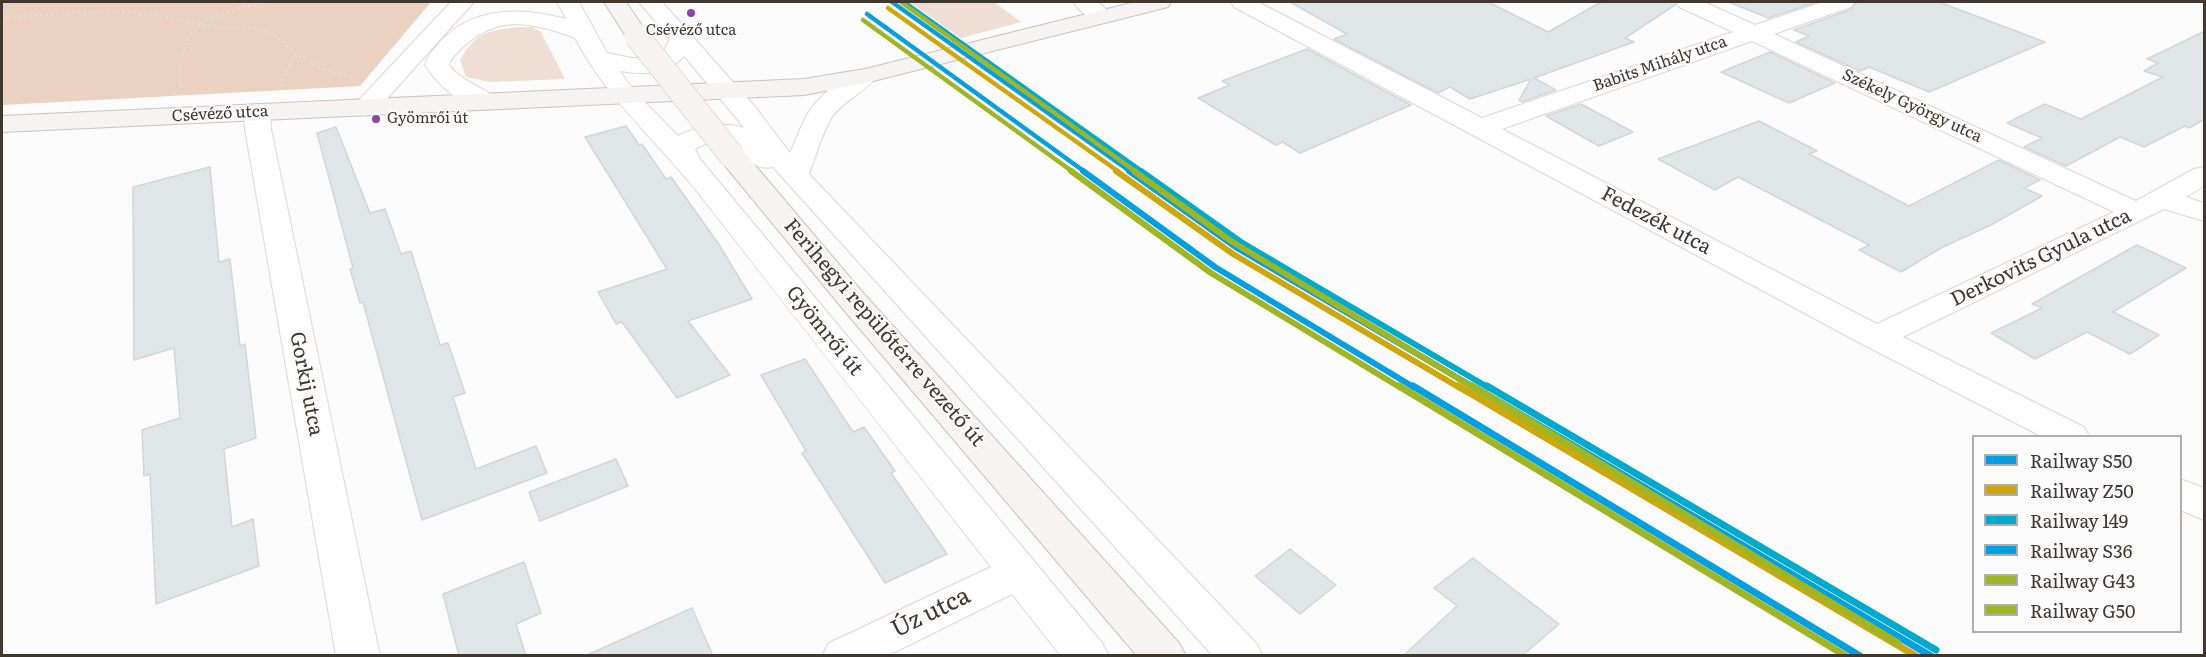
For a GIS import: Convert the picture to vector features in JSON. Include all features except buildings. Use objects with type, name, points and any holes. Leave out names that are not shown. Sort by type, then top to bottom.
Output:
[{"type":"main road","name":"Ferihegyi repülőtérre vezető út","points":[[615,2],[637,36],[732,156],[854,302],[1164,656]]},
{"type":"main road","name":"Csévéző utca","points":[[2,124],[270,103],[365,108],[804,87],[865,76],[1033,32],[1160,2]]},
{"type":"street","points":[[365,108],[463,2]]},
{"type":"street","name":"Gyömrői út","points":[[568,2],[598,58],[626,96],[687,161],[1087,656]]},
{"type":"street","points":[[650,2],[747,114],[792,174],[1241,656]]},
{"type":"street","points":[[1084,2],[1103,16]]},
{"type":"street","name":"Fedezék utca","points":[[1242,2],[1876,337],[2069,435]]},
{"type":"street","name":"Székely György utca","points":[[1687,2],[2149,205],[2205,212]]},
{"type":"street","name":"Babits Mihály utca","points":[[1478,128],[1843,2]]},
{"type":"street","points":[[487,102],[450,82],[437,65],[438,60],[460,35],[469,29],[492,21],[525,17],[564,24],[584,33]]},
{"type":"street","points":[[598,58],[618,65],[650,66],[669,59],[676,53],[680,36]]},
{"type":"street","points":[[792,174],[820,115],[843,91],[865,76]]},
{"type":"street","name":"Gorkij utca","points":[[270,103],[258,129],[358,656]]},
{"type":"street","points":[[687,161],[681,147],[693,138],[712,132],[734,133],[759,156],[792,174]]},
{"type":"street","name":"Derkovits Gyula utca","points":[[1876,337],[2149,205],[2205,175]]},
{"type":"street","points":[[2182,494],[2205,505]]},
{"type":"street","name":"Úz utca","points":[[844,656],[1019,572]]},
{"type":"path","points":[[182,97],[179,82],[184,52],[200,24],[230,12],[268,2]]},
{"type":"path","points":[[2,18],[60,12],[154,14],[212,27],[258,29],[276,36],[297,56],[323,69],[360,79]]},
{"type":"path","points":[[478,74],[521,39]]},
{"type":"path","points":[[270,103],[284,72],[297,56]]},
{"type":"shaded area","points":[[2,2],[431,2],[360,86],[2,105]]},
{"type":"shaded area","points":[[909,2],[994,2],[1021,22],[961,38]]},
{"type":"shaded area","points":[[532,27],[541,32],[565,79],[489,82],[466,77],[460,60],[477,38],[490,32]]},
{"type":"rail line","name":"S50","points":[[892,2],[1237,248],[1931,656]]},
{"type":"rail line","name":"G43","points":[[901,2],[1231,241],[1898,643]]},
{"type":"rail line","name":"149","points":[[904,2],[1241,242],[1936,650]]},
{"type":"rail line","name":"Z50","points":[[888,8],[1233,254],[1916,656]]},
{"type":"rail line","name":"S36","points":[[867,14],[1215,267],[1860,656]]},
{"type":"rail line","name":"G50","points":[[863,20],[1211,273],[1846,656]]},
{"type":"place","name":"Csévéző utca","points":[[691,13]]},
{"type":"place","name":"Gyömrői út","points":[[376,119]]}]
